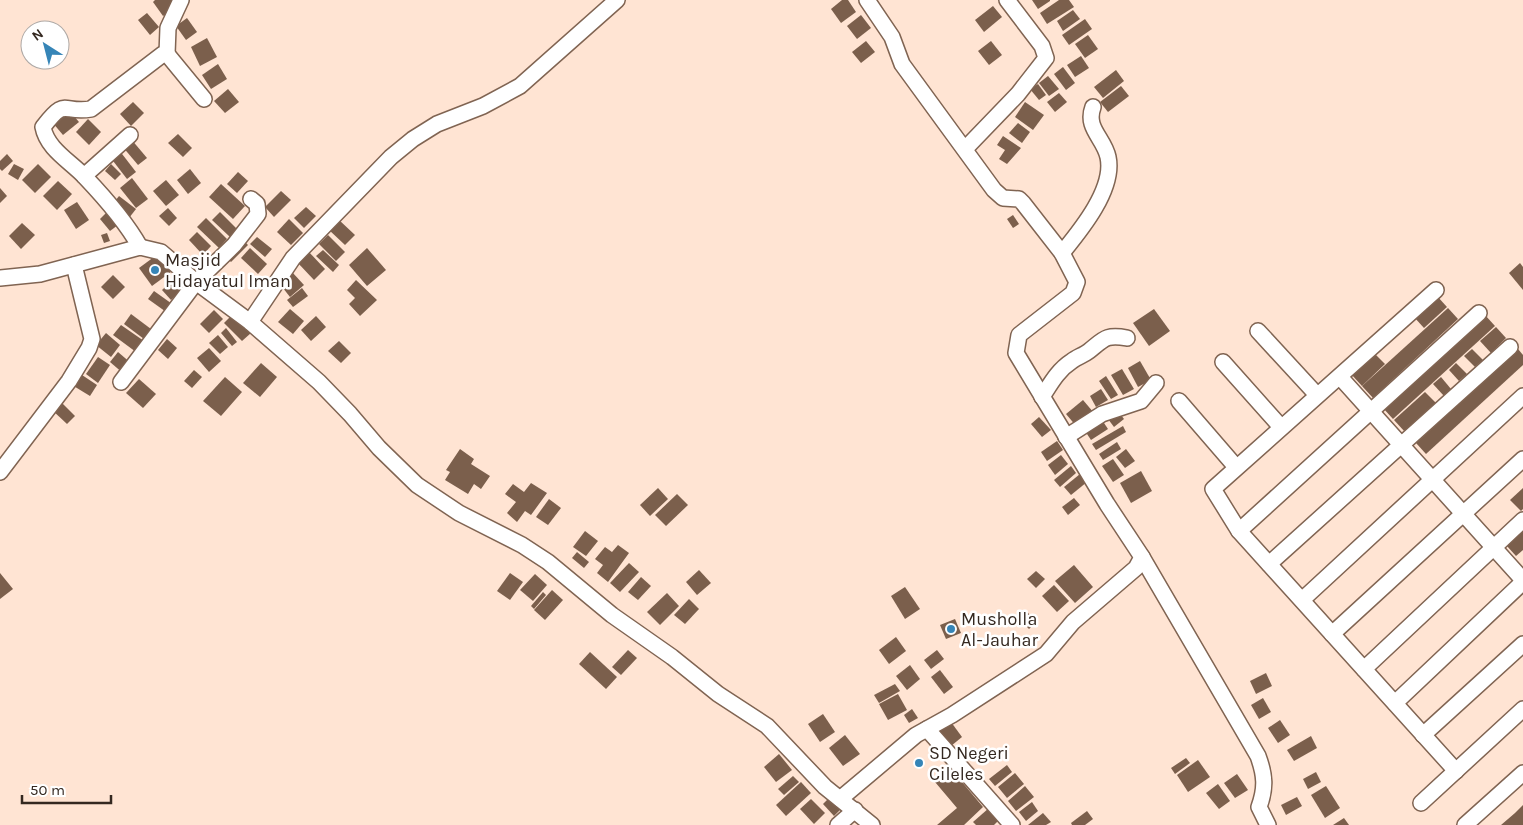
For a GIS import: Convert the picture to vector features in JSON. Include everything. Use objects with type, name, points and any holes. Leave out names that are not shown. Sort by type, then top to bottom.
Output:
[{"type":"street","points":[[181,0],[168,28],[167,54],[204,99]]},
{"type":"street","points":[[250,322],[293,258],[391,158],[413,139],[437,124],[483,106],[520,86],[617,0]]},
{"type":"street","points":[[868,0],[892,37],[902,64],[966,149],[994,190],[1003,198],[1014,198],[1023,203],[1062,254],[1077,282],[1077,288],[1073,293],[1019,334],[1015,346],[1016,353],[1066,437],[1142,557],[1258,756],[1263,770],[1265,789],[1259,807],[1268,825]]},
{"type":"street","points":[[966,149],[1018,94],[1046,58],[1042,46],[1007,0]]},
{"type":"street","points":[[140,247],[116,213],[84,176],[45,138],[43,127],[59,110],[66,107],[80,111],[91,109],[112,95],[146,65],[163,54],[167,54]]},
{"type":"street","points":[[1062,254],[1086,223],[1104,187],[1109,169],[1108,156],[1090,123],[1093,107]]},
{"type":"street","points":[[84,176],[130,135]]},
{"type":"street","points":[[121,382],[196,282],[234,245],[258,214],[257,204],[252,199]]},
{"type":"street","points":[[0,278],[40,274],[140,247],[161,252],[196,282],[250,322],[319,382],[379,448],[417,485],[459,513],[522,545],[548,562],[612,615],[718,694],[767,726],[825,787],[872,825]]},
{"type":"street","points":[[0,472],[69,381],[90,348],[92,339],[74,265]]},
{"type":"street","points":[[1436,290],[1340,377],[1317,394],[1213,489],[1239,531],[1456,771]]},
{"type":"street","points":[[1239,531],[1479,313]]},
{"type":"street","points":[[1258,331],[1317,394]]},
{"type":"street","points":[[1042,397],[1057,374],[1071,361],[1090,350],[1100,341],[1116,336],[1127,338]]},
{"type":"street","points":[[1269,564],[1510,347]]},
{"type":"street","points":[[1223,362],[1281,427]]},
{"type":"street","points":[[1340,377],[1523,581],[1395,703]]},
{"type":"street","points":[[1066,437],[1102,414],[1141,401],[1156,383]]},
{"type":"street","points":[[1302,600],[1523,396]]},
{"type":"street","points":[[1180,401],[1236,468]]},
{"type":"street","points":[[1332,634],[1523,459]]},
{"type":"street","points":[[1364,669],[1523,520]]},
{"type":"street","points":[[840,799],[916,735],[1028,667],[1046,654],[1073,622],[1136,568],[1142,557]]},
{"type":"street","points":[[1423,735],[1523,644]]},
{"type":"street","points":[[1421,803],[1523,710]]},
{"type":"street","points":[[927,729],[1012,825]]},
{"type":"street","points":[[1465,825],[1523,773]]},
{"type":"street","points":[[838,825],[855,810]]},
{"type":"building","points":[[155,0],[172,0],[177,7],[163,16],[153,2]]},
{"type":"building","points":[[842,0],[848,0],[856,12],[841,23],[831,9]]},
{"type":"building","points":[[1032,0],[1050,0],[1050,1],[1038,9]]},
{"type":"building","points":[[1059,0],[1069,0],[1074,7],[1047,24],[1040,13]]},
{"type":"building","points":[[993,6],[1002,17],[984,32],[975,20]]},
{"type":"building","points":[[1073,10],[1080,19],[1063,31],[1057,21]]},
{"type":"building","points":[[147,13],[159,27],[150,35],[138,20]]},
{"type":"building","points":[[861,15],[871,28],[857,39],[847,26]]},
{"type":"building","points":[[187,18],[197,32],[186,40],[176,26]]},
{"type":"building","points":[[1085,19],[1092,29],[1069,45],[1062,35]]},
{"type":"building","points":[[1088,35],[1098,49],[1085,58],[1075,44]]},
{"type":"building","points":[[207,38],[217,57],[200,66],[191,47]]},
{"type":"building","points":[[866,41],[875,52],[861,63],[852,52]]},
{"type":"building","points":[[991,41],[1002,55],[989,65],[978,51]]},
{"type":"building","points":[[1081,56],[1089,68],[1075,77],[1067,65]]},
{"type":"building","points":[[218,64],[227,79],[211,89],[202,75]]},
{"type":"building","points":[[1063,67],[1075,83],[1066,90],[1054,74]]},
{"type":"building","points":[[1116,70],[1124,81],[1103,98],[1094,87]]},
{"type":"building","points":[[1048,76],[1059,89],[1049,96],[1039,83]]},
{"type":"building","points":[[1038,84],[1046,95],[1039,100],[1030,89]]},
{"type":"building","points":[[1121,86],[1129,96],[1108,112],[1100,102]]},
{"type":"building","points":[[228,89],[239,102],[225,113],[214,101]]},
{"type":"building","points":[[1059,93],[1067,102],[1055,112],[1047,102]]},
{"type":"building","points":[[133,102],[144,113],[131,126],[120,114]]},
{"type":"building","points":[[1025,102],[1044,115],[1033,130],[1015,117]]},
{"type":"building","points":[[68,109],[79,122],[63,135],[52,122]]},
{"type":"building","points":[[88,119],[101,132],[89,145],[76,132]]},
{"type":"building","points":[[1018,123],[1030,132],[1022,143],[1009,133]]},
{"type":"building","points":[[178,134],[192,148],[183,157],[168,143]]},
{"type":"building","points":[[1003,136],[1021,148],[1007,164],[999,159],[1005,150],[997,145]]},
{"type":"building","points":[[131,139],[147,158],[138,165],[122,146]]},
{"type":"building","points":[[119,150],[136,172],[127,179],[110,157]]},
{"type":"building","points":[[7,154],[13,161],[2,171],[0,169],[0,161]]},
{"type":"building","points":[[14,164],[24,169],[18,180],[8,174]]},
{"type":"building","points":[[38,164],[51,177],[35,193],[22,180]]},
{"type":"building","points":[[111,164],[121,174],[115,180],[105,171]]},
{"type":"building","points":[[190,169],[201,183],[188,194],[177,180]]},
{"type":"building","points":[[238,172],[248,181],[237,193],[227,184]]},
{"type":"building","points":[[132,178],[148,199],[136,208],[120,188]]},
{"type":"building","points":[[166,180],[179,195],[166,206],[153,191]]},
{"type":"building","points":[[58,181],[72,194],[57,210],[43,196]]},
{"type":"building","points":[[221,184],[245,206],[233,219],[209,197]]},
{"type":"building","points":[[0,188],[7,196],[0,203]]},
{"type":"building","points":[[281,191],[291,200],[274,217],[265,207]]},
{"type":"building","points":[[119,196],[136,209],[129,218],[112,205]]},
{"type":"building","points":[[77,202],[89,220],[76,229],[64,210]]},
{"type":"building","points":[[306,207],[316,216],[304,228],[294,218]]},
{"type":"building","points":[[168,208],[177,218],[169,226],[159,216]]},
{"type":"building","points":[[107,212],[118,225],[110,231],[100,219]]},
{"type":"building","points":[[220,212],[237,229],[230,237],[212,220]]},
{"type":"building","points":[[1013,215],[1019,224],[1013,228],[1007,219]]},
{"type":"building","points":[[206,218],[227,239],[219,248],[197,227]]},
{"type":"building","points":[[289,219],[303,233],[291,245],[277,232]]},
{"type":"building","points":[[338,219],[355,235],[345,245],[328,229]]},
{"type":"building","points":[[22,223],[35,235],[21,249],[9,236]]},
{"type":"building","points":[[197,232],[211,246],[203,255],[189,240]]},
{"type":"building","points":[[107,233],[110,241],[104,243],[101,235]]},
{"type":"building","points":[[328,235],[345,252],[336,261],[319,244]]},
{"type":"building","points":[[257,237],[272,249],[265,257],[250,244]]},
{"type":"building","points":[[243,240],[248,245],[231,262],[226,257]]},
{"type":"building","points":[[250,248],[267,264],[258,274],[241,258]]},
{"type":"building","points":[[367,248],[386,270],[367,286],[349,265]]},
{"type":"building","points":[[323,250],[339,265],[333,272],[316,256]]},
{"type":"building","points":[[308,251],[325,269],[314,280],[297,262]]},
{"type":"building","name":"Masjid Hidayatul Iman","points":[[158,254],[171,272],[152,286],[139,268]]},
{"type":"building","points":[[1520,263],[1523,267],[1523,290],[1509,273]]},
{"type":"building","points":[[292,272],[304,285],[290,297],[279,283]]},
{"type":"building","points":[[113,275],[125,287],[113,299],[101,287]]},
{"type":"building","points":[[176,277],[185,287],[171,300],[162,290]]},
{"type":"building","points":[[356,280],[377,300],[360,316],[349,304],[355,298],[347,290]]},
{"type":"building","points":[[302,288],[308,296],[293,307],[287,300]]},
{"type":"building","points":[[154,291],[175,306],[169,314],[148,299]]},
{"type":"building","points":[[1437,296],[1447,307],[1424,328],[1414,317]]},
{"type":"building","points":[[1448,308],[1458,319],[1373,398],[1362,386]]},
{"type":"building","points":[[290,309],[304,321],[293,334],[278,322]]},
{"type":"building","points":[[1154,309],[1170,331],[1149,346],[1133,323]]},
{"type":"building","points":[[214,310],[223,319],[209,333],[200,324]]},
{"type":"building","points":[[131,314],[151,329],[144,339],[124,324]]},
{"type":"building","points":[[233,314],[251,333],[242,341],[224,323]]},
{"type":"building","points":[[1485,315],[1495,326],[1393,419],[1383,408]]},
{"type":"building","points":[[316,316],[326,327],[311,341],[301,330]]},
{"type":"building","points":[[121,325],[144,341],[136,352],[113,335]]},
{"type":"building","points":[[1496,327],[1506,338],[1491,353],[1480,341]]},
{"type":"building","points":[[226,328],[237,342],[232,346],[221,333]]},
{"type":"building","points":[[106,333],[120,345],[111,357],[96,345]]},
{"type":"building","points":[[218,335],[228,347],[220,354],[209,343]]},
{"type":"building","points":[[167,339],[177,348],[168,359],[158,350]]},
{"type":"building","points":[[339,341],[351,353],[341,363],[328,351]]},
{"type":"building","points":[[209,348],[221,361],[209,372],[197,358]]},
{"type":"building","points":[[1472,349],[1483,360],[1475,367],[1464,356]]},
{"type":"building","points":[[1518,349],[1523,355],[1523,365],[1426,454],[1416,443]]},
{"type":"building","points":[[118,352],[132,364],[124,374],[110,362]]},
{"type":"building","points":[[1374,353],[1385,364],[1362,386],[1351,374]]},
{"type":"building","points":[[98,357],[110,365],[98,383],[86,374]]},
{"type":"building","points":[[1140,361],[1151,380],[1138,387],[1128,368]]},
{"type":"building","points":[[261,363],[277,377],[260,397],[243,383]]},
{"type":"building","points":[[1456,363],[1467,374],[1459,381],[1449,370]]},
{"type":"building","points":[[1122,369],[1134,389],[1123,395],[1111,375]]},
{"type":"building","points":[[194,370],[202,377],[192,388],[184,381]]},
{"type":"building","points":[[79,373],[97,385],[90,396],[72,385]]},
{"type":"building","points":[[1106,376],[1118,395],[1111,399],[1099,381]]},
{"type":"building","points":[[225,377],[242,392],[221,416],[203,401]]},
{"type":"building","points":[[1441,377],[1451,389],[1444,396],[1433,384]]},
{"type":"building","points":[[139,379],[156,394],[143,408],[126,393]]},
{"type":"building","points":[[1101,389],[1108,400],[1096,407],[1090,396]]},
{"type":"building","points":[[1425,392],[1436,403],[1405,432],[1394,420]]},
{"type":"building","points":[[59,400],[75,416],[67,424],[51,409]]},
{"type":"building","points":[[1083,400],[1094,413],[1077,427],[1066,414]]},
{"type":"building","points":[[1118,411],[1124,419],[1114,427],[1108,419]]},
{"type":"building","points":[[1039,417],[1051,430],[1042,437],[1031,424]]},
{"type":"building","points":[[1102,420],[1108,429],[1091,440],[1085,431]]},
{"type":"building","points":[[1123,426],[1126,432],[1096,450],[1092,444]]},
{"type":"building","points":[[1057,441],[1063,450],[1047,461],[1041,452]]},
{"type":"building","points":[[1117,442],[1121,449],[1103,460],[1099,454]]},
{"type":"building","points":[[460,449],[474,459],[471,464],[490,476],[481,489],[474,484],[468,494],[445,480],[450,472],[446,470]]},
{"type":"building","points":[[1126,449],[1135,461],[1125,468],[1116,457]]},
{"type":"building","points":[[1061,455],[1068,464],[1055,475],[1048,465]]},
{"type":"building","points":[[1113,459],[1124,475],[1113,482],[1102,466]]},
{"type":"building","points":[[1071,466],[1076,473],[1060,487],[1054,480]]},
{"type":"building","points":[[1141,471],[1152,491],[1131,503],[1120,483]]},
{"type":"building","points":[[1080,474],[1087,482],[1071,495],[1064,487]]},
{"type":"building","points":[[531,483],[547,493],[531,515],[525,511],[517,522],[507,513],[516,502],[505,494],[513,484],[524,492]]},
{"type":"building","points":[[658,488],[668,499],[650,516],[640,505]]},
{"type":"building","points":[[1523,488],[1523,509],[1521,511],[1510,500]]},
{"type":"building","points":[[677,494],[688,505],[666,526],[655,515]]},
{"type":"building","points":[[1074,498],[1080,505],[1068,515],[1062,507]]},
{"type":"building","points":[[549,499],[561,508],[548,525],[536,517]]},
{"type":"building","points":[[1523,529],[1523,550],[1516,556],[1506,545]]},
{"type":"building","points":[[585,531],[598,541],[586,556],[573,547]]},
{"type":"building","points":[[618,545],[629,553],[608,582],[597,573],[603,565],[595,559],[605,547],[612,552]]},
{"type":"building","points":[[577,552],[589,562],[584,568],[572,558]]},
{"type":"building","points":[[629,563],[639,572],[620,592],[610,583]]},
{"type":"building","points":[[1074,565],[1093,587],[1075,603],[1055,581]]},
{"type":"building","points":[[699,570],[711,583],[697,595],[686,582]]},
{"type":"building","points":[[1036,571],[1045,579],[1036,588],[1027,579]]},
{"type":"building","points":[[0,573],[13,589],[0,599]]},
{"type":"building","points":[[510,573],[523,582],[510,600],[497,591]]},
{"type":"building","points":[[535,574],[547,585],[533,601],[520,590]]},
{"type":"building","points":[[641,577],[651,586],[638,600],[628,592]]},
{"type":"building","points":[[1054,585],[1069,601],[1057,612],[1042,596]]},
{"type":"building","points":[[905,587],[920,609],[905,619],[891,596]]},
{"type":"building","points":[[552,590],[563,600],[545,620],[534,610]]},
{"type":"building","points":[[543,592],[546,595],[534,609],[531,606]]},
{"type":"building","points":[[667,593],[679,606],[660,625],[647,612]]},
{"type":"building","points":[[689,599],[699,609],[685,624],[674,615]]},
{"type":"building","points":[[1026,611],[1037,622],[1029,629],[1018,618]]},
{"type":"building","name":"Musholla Al-Jauhar","points":[[955,619],[961,633],[946,639],[940,625]]},
{"type":"building","points":[[896,637],[906,651],[889,664],[879,650]]},
{"type":"building","points":[[628,650],[637,658],[621,675],[612,667]]},
{"type":"building","points":[[937,650],[944,659],[931,669],[924,660]]},
{"type":"building","points":[[590,652],[617,677],[606,689],[579,664]]},
{"type":"building","points":[[910,665],[920,679],[907,690],[896,676]]},
{"type":"building","points":[[940,670],[953,687],[944,694],[931,677]]},
{"type":"building","points":[[1266,673],[1272,686],[1256,694],[1250,681]]},
{"type":"building","points":[[895,684],[900,691],[879,703],[874,695]]},
{"type":"building","points":[[898,694],[907,710],[888,720],[879,704]]},
{"type":"building","points":[[1263,698],[1271,712],[1259,719],[1251,705]]},
{"type":"building","points":[[912,709],[918,718],[909,723],[904,715]]},
{"type":"building","points":[[823,714],[835,732],[820,742],[808,724]]},
{"type":"building","points":[[1280,720],[1290,735],[1278,743],[1268,728]]},
{"type":"building","points":[[951,722],[962,737],[951,746],[939,732]]},
{"type":"building","points":[[845,735],[860,754],[843,766],[829,748]]},
{"type":"building","points":[[1311,736],[1317,748],[1294,761],[1287,750]]},
{"type":"building","points":[[779,754],[792,770],[776,782],[764,767]]},
{"type":"building","points":[[1186,758],[1190,763],[1175,774],[1171,768]]},
{"type":"building","points":[[1198,760],[1210,777],[1188,792],[1177,775]]},
{"type":"building","points":[[1007,765],[1012,772],[995,786],[989,779]]},
{"type":"building","points":[[951,769],[983,807],[964,825],[937,825],[957,808],[935,782]]},
{"type":"building","points":[[1316,772],[1321,782],[1308,789],[1303,779]]},
{"type":"building","points":[[1015,773],[1024,784],[1007,798],[998,787]]},
{"type":"building","points":[[1237,774],[1248,790],[1235,798],[1224,783]]},
{"type":"building","points":[[793,776],[799,782],[784,795],[778,789]]},
{"type":"building","points":[[801,782],[811,793],[786,816],[776,805]]},
{"type":"building","points":[[1218,784],[1230,801],[1219,809],[1206,793]]},
{"type":"building","points":[[1025,786],[1034,797],[1016,811],[1008,801]]},
{"type":"building","points":[[1326,786],[1340,808],[1325,818],[1311,795]]},
{"type":"building","points":[[832,795],[843,807],[834,816],[823,804]]},
{"type":"building","points":[[1297,797],[1302,806],[1286,815],[1281,805]]},
{"type":"building","points":[[811,799],[825,813],[814,824],[800,809]]},
{"type":"building","points":[[1032,802],[1038,811],[1026,821],[1019,812]]},
{"type":"building","points":[[1523,805],[1523,825],[1501,825],[1515,813]]},
{"type":"building","points":[[989,808],[999,820],[994,825],[976,825],[973,822]]},
{"type":"building","points":[[1087,811],[1093,819],[1085,825],[1072,825],[1071,823]]},
{"type":"building","points":[[1043,813],[1051,822],[1046,825],[1028,825]]},
{"type":"building","points":[[1344,818],[1349,825],[1333,825]]},
{"type":"place","name":"Masjid Hidayatul Iman","points":[[155,270]]},
{"type":"place","name":"Musholla Al-Jauhar","points":[[951,629]]},
{"type":"place","name":"SD Negeri Cileles","points":[[919,763]]}]
